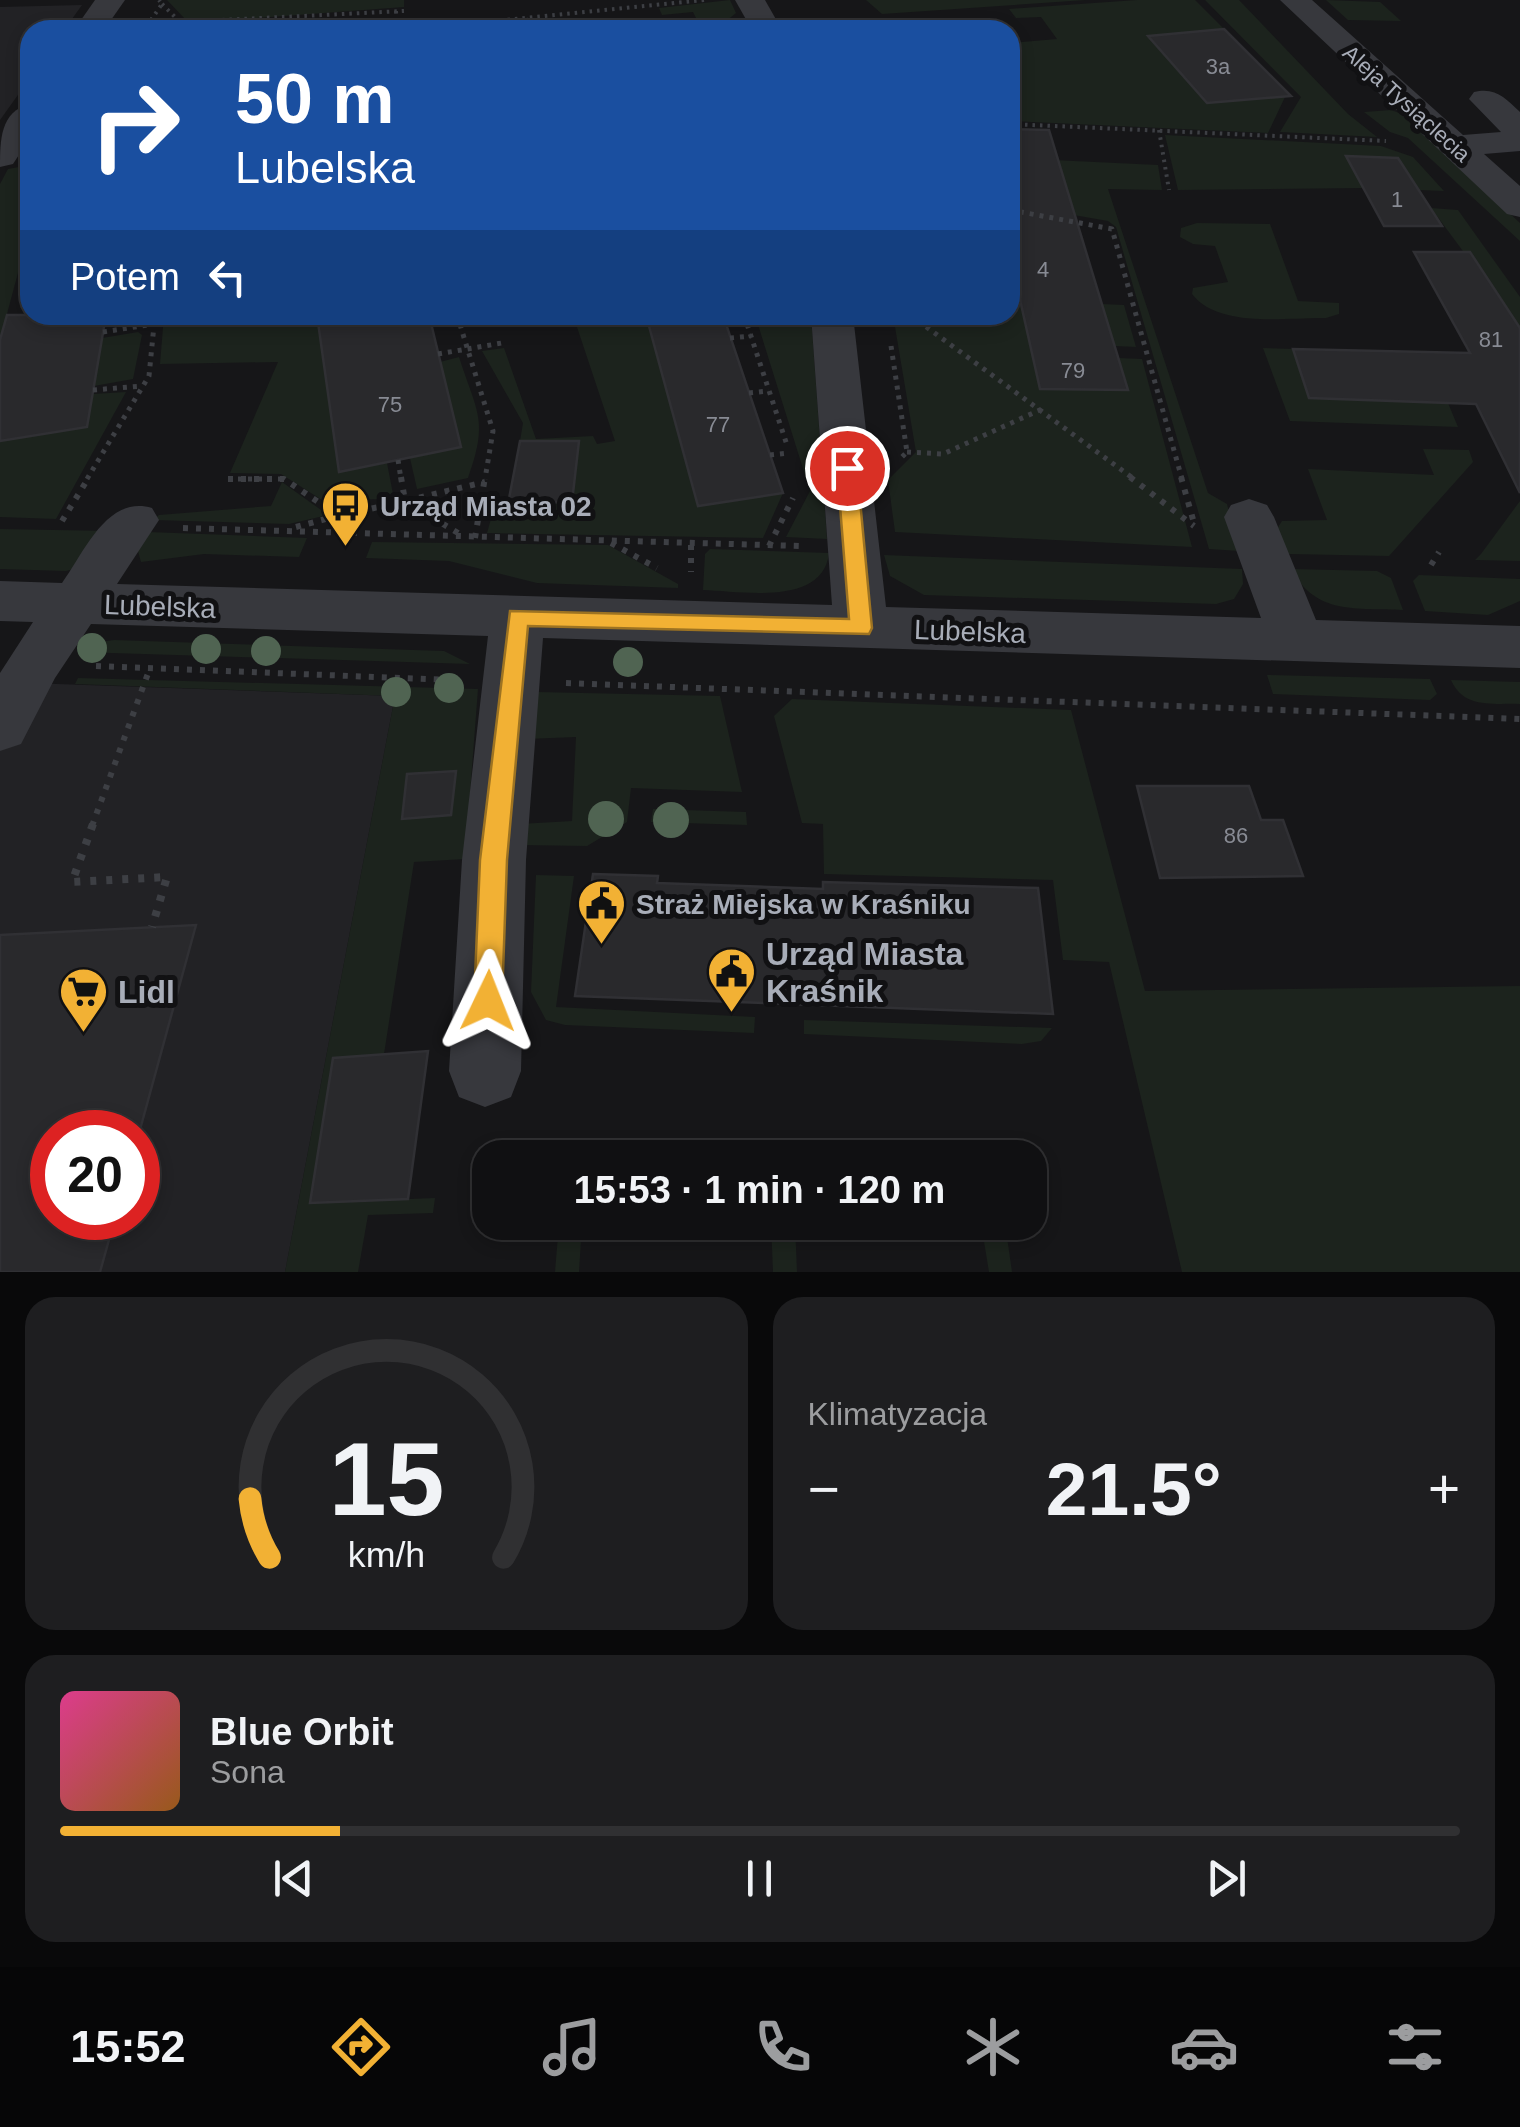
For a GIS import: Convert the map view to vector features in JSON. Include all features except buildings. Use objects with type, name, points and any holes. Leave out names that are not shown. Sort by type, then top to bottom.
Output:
[{"type":"street","name":"Aleja Tysiąclecia","points":[[1294,0],[1520,206]]},
{"type":"street","points":[[1486,99],[1520,130]]},
{"type":"street","points":[[0,156],[19,102]]},
{"type":"street","points":[[1454,146],[1520,142]]},
{"type":"street","points":[[833,325],[861,628]]},
{"type":"street","points":[[1249,517],[1297,641]]},
{"type":"street","points":[[0,727],[34,664],[132,523]]},
{"type":"street","name":"Lubelska","points":[[0,601],[1520,647]]},
{"type":"street","points":[[485,1071],[494,860],[518,617]]},
{"type":"path","points":[[511,20],[705,0]]},
{"type":"path","points":[[162,4],[178,20]]},
{"type":"path","points":[[653,6],[657,15]]},
{"type":"path","points":[[396,11],[398,20]]},
{"type":"path","points":[[274,20],[404,11]]},
{"type":"path","points":[[591,12],[594,20]]},
{"type":"path","points":[[330,16],[330,20]]},
{"type":"path","points":[[1020,124],[1392,142]]},
{"type":"path","points":[[1158,130],[1169,190]]},
{"type":"path","points":[[924,325],[1043,409],[1195,528],[1112,229],[1020,212]]},
{"type":"path","points":[[103,332],[148,325]]},
{"type":"path","points":[[154,325],[149,376],[60,524],[132,523],[471,538],[856,547]]},
{"type":"path","points":[[460,325],[493,431],[471,538]]},
{"type":"path","points":[[747,325],[793,466]]},
{"type":"path","points":[[730,338],[751,336]]},
{"type":"path","points":[[438,354],[502,343]]},
{"type":"path","points":[[94,390],[142,386]]},
{"type":"path","points":[[749,393],[769,390]]},
{"type":"path","points":[[908,452],[943,454],[1043,409]]},
{"type":"path","points":[[770,455],[789,452]]},
{"type":"path","points":[[398,460],[405,500]]},
{"type":"path","points":[[228,480],[284,479],[338,516]]},
{"type":"path","points":[[287,530],[484,482]]},
{"type":"path","points":[[769,546],[798,488]]},
{"type":"path","points":[[405,500],[471,538]]},
{"type":"path","points":[[610,542],[659,568]]},
{"type":"path","points":[[691,544],[691,586]]},
{"type":"path","points":[[1431,565],[1439,552]]},
{"type":"path","points":[[34,664],[1520,719]]},
{"type":"path","points":[[150,668],[72,882],[166,877],[152,927]]},
{"type":"shaded area","points":[[167,0],[404,0],[404,7],[230,20],[185,19]]},
{"type":"shaded area","points":[[730,0],[736,13],[727,20],[697,20],[693,12],[662,15],[659,8]]},
{"type":"shaded area","points":[[866,0],[1086,0],[882,14]]},
{"type":"shaded area","points":[[1195,0],[1224,29],[1148,36],[1207,103],[1285,97],[1268,133],[1020,121],[1020,42],[1057,39],[1041,17],[1016,18],[1009,9]]},
{"type":"shaded area","points":[[1205,0],[1239,0],[1348,114],[1377,137],[1280,132],[1301,97]]},
{"type":"shaded area","points":[[1326,0],[1380,2],[1401,21],[1348,20]]},
{"type":"shaded area","points":[[82,5],[71,20],[20,20],[20,92],[0,120],[0,7]]},
{"type":"shaded area","points":[[1391,110],[1402,114],[1520,223],[1520,241],[1408,138],[1390,132],[1364,112]]},
{"type":"shaded area","points":[[1165,135],[1381,146],[1413,157],[1444,191],[1419,190],[1397,158],[1348,156],[1364,188],[1178,190]]},
{"type":"shaded area","points":[[1020,158],[1158,165],[1162,190],[1108,189],[1208,493],[1227,504],[1239,551],[1209,549],[1116,227],[1108,221],[1020,206]]},
{"type":"shaded area","points":[[20,167],[20,265],[0,340],[0,184],[8,169]]},
{"type":"shaded area","points":[[1431,208],[1458,210],[1520,297],[1520,328]]},
{"type":"shaded area","points":[[1197,223],[1270,224],[1298,301],[1339,303],[1339,314],[1326,318],[1254,319],[1204,305],[1192,294],[1193,288],[1228,282],[1215,246],[1193,244],[1180,237],[1181,228]]},
{"type":"shaded area","points":[[1020,267],[1127,390],[1118,358],[1142,359],[1192,547],[895,532],[888,480],[916,452],[895,325],[1020,325]]},
{"type":"shaded area","points":[[1102,304],[1124,305],[1136,347],[1115,346]]},
{"type":"shaded area","points":[[163,325],[318,325],[339,472],[387,463],[394,499],[322,500],[281,474],[230,473],[278,362],[160,364]]},
{"type":"shaded area","points":[[576,325],[649,325],[699,506],[783,493],[763,538],[487,533],[494,508],[572,501],[579,441],[520,441],[523,423],[482,351],[504,348],[536,439],[593,436],[597,444],[615,441]]},
{"type":"shaded area","points":[[758,325],[812,325],[827,539],[786,537],[810,491]]},
{"type":"shaded area","points":[[138,332],[142,335],[133,379],[94,386],[102,338]]},
{"type":"shaded area","points":[[1263,348],[1293,349],[1309,398],[1448,403],[1458,427],[1290,421]]},
{"type":"shaded area","points":[[459,357],[479,429],[468,478],[417,489],[410,458],[461,447],[440,362]]},
{"type":"shaded area","points":[[126,392],[56,519],[0,517],[0,441],[87,427],[93,394]]},
{"type":"shaded area","points":[[1423,449],[1469,450],[1473,462],[1389,556],[1289,554],[1275,532],[1282,521],[1327,520],[1308,469],[1434,475]]},
{"type":"shaded area","points":[[282,482],[328,515],[289,524],[153,520],[159,515],[271,506]]},
{"type":"shaded area","points":[[1520,501],[1520,561],[1475,560],[1481,554]]},
{"type":"shaded area","points":[[0,529],[110,531],[74,569],[66,571],[0,569]]},
{"type":"shaded area","points":[[148,532],[307,538],[299,557],[204,554],[141,562],[138,551]]},
{"type":"shaded area","points":[[372,542],[608,545],[678,584],[678,588],[537,583],[449,561],[366,558]]},
{"type":"shaded area","points":[[710,549],[829,553],[823,570],[812,582],[797,589],[758,593],[703,590],[705,554]]},
{"type":"shaded area","points":[[884,555],[1242,569],[1243,584],[1234,599],[1216,604],[924,595],[890,576]]},
{"type":"shaded area","points":[[1292,569],[1377,571],[1391,578],[1403,610],[1354,608],[1325,602],[1301,584]]},
{"type":"shaded area","points":[[1419,575],[1520,579],[1520,601],[1488,615],[1425,611],[1413,581]]},
{"type":"shaded area","points":[[114,640],[444,651],[470,664],[79,652],[94,643]]},
{"type":"shaded area","points":[[1267,675],[1430,679],[1437,694],[1430,700],[1273,694]]},
{"type":"shaded area","points":[[78,678],[478,689],[465,859],[414,862],[384,1054],[333,1058],[310,1203],[435,1198],[433,1213],[368,1215],[358,1272],[285,1272],[395,696],[75,684]]},
{"type":"shaded area","points":[[1451,680],[1520,682],[1520,704],[1471,700]]},
{"type":"shaded area","points":[[0,682],[395,696],[285,1272],[0,1272]]},
{"type":"shaded area","points":[[537,692],[720,696],[742,792],[631,788],[627,822],[587,846],[519,845],[520,824],[572,821],[576,737],[526,739]]},
{"type":"shaded area","points":[[792,699],[1071,710],[1145,991],[1520,986],[1520,1272],[1182,1272],[1109,962],[1063,960],[1053,880],[824,874],[823,824],[802,823],[774,716]]},
{"type":"shaded area","points":[[653,809],[746,812],[747,825],[651,822]]},
{"type":"shaded area","points":[[536,875],[574,876],[556,1007],[755,1017],[754,1033],[565,1025],[546,1020],[531,992]]},
{"type":"shaded area","points":[[804,1020],[1052,1028],[1041,1041],[1022,1044],[804,1034]]},
{"type":"shaded area","points":[[558,1240],[581,1240],[579,1272],[555,1272]]},
{"type":"shaded area","points":[[772,1240],[796,1240],[797,1272],[773,1272]]},
{"type":"shaded area","points":[[984,1240],[1007,1240],[1012,1272],[989,1272]]},
{"type":"place","name":"Urząd Miasta 02","points":[[345,548]]},
{"type":"place","name":"Straż Miejska w Kraśniku","points":[[601,946]]},
{"type":"place","name":"Urząd Miasta Kraśnik","points":[[731,1014]]},
{"type":"place","name":"Lidl","points":[[83,1034]]},
{"type":"route","points":[[488,1001],[494,860],[518,617],[861,628],[847,468]]}]
